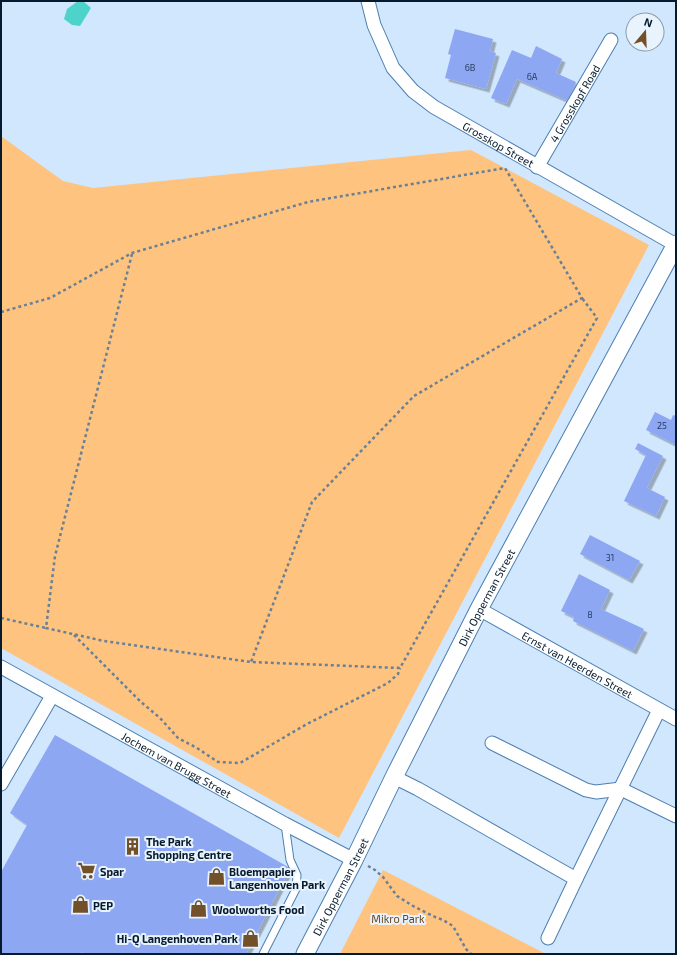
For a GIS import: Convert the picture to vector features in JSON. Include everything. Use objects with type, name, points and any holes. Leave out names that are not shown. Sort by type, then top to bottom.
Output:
[{"type":"street","name":"Grosskop Street","points":[[368,1],[374,25],[393,68],[413,91],[434,107],[676,245]]},
{"type":"street","name":"4 Grosskopf Road","points":[[537,167],[611,40]]},
{"type":"street","name":"Dirk Opperman Street","points":[[305,954],[354,860],[479,609],[676,245]]},
{"type":"street","name":"Ernst van Heerden Street","points":[[479,609],[676,719]]},
{"type":"street","name":"Jochem van Brugg Street","points":[[1,667],[285,824],[354,860]]},
{"type":"street","points":[[1,784],[6,766],[52,696]]},
{"type":"street","points":[[548,938],[659,710]]},
{"type":"street","points":[[492,743],[586,790],[596,792],[621,789],[676,816]]},
{"type":"street","points":[[394,777],[418,789],[576,879]]},
{"type":"lane","points":[[263,954],[296,889],[297,876],[290,860],[285,824]]},
{"type":"path","points":[[1,312],[50,298],[132,253],[308,202],[505,168],[582,298],[596,318],[398,674],[388,683],[307,724],[240,763],[218,762],[197,748],[178,738],[160,718],[141,702],[73,634]]},
{"type":"path","points":[[46,628],[55,556],[132,253]]},
{"type":"path","points":[[251,662],[312,502],[414,396],[582,298]]},
{"type":"path","points":[[1,618],[104,641],[251,662],[400,668]]},
{"type":"path","points":[[354,860],[375,870],[383,877],[397,896],[413,906],[453,926],[466,949],[471,954]]},
{"type":"green space","points":[[1,136],[63,181],[93,188],[471,150],[649,245],[339,838],[1,648]]},
{"type":"green space","name":"Mikro Park","points":[[383,870],[546,954],[340,954]]},
{"type":"shaded area","points":[[78,1],[83,1],[91,8],[80,26],[72,25],[64,19],[67,9]]},
{"type":"building","points":[[455,29],[493,39],[490,51],[496,53],[486,89],[445,78],[451,55],[448,54]]},
{"type":"building","points":[[536,46],[562,59],[556,73],[576,82],[568,101],[517,79],[506,104],[491,98],[512,50],[531,58]]},
{"type":"building","points":[[655,412],[671,420],[673,415],[676,416],[676,445],[646,430]]},
{"type":"building","points":[[638,443],[663,456],[647,488],[665,497],[656,516],[624,501],[646,455],[635,449]]},
{"type":"building","points":[[590,535],[640,561],[629,580],[580,554]]},
{"type":"building","points":[[579,574],[610,590],[601,609],[644,629],[633,651],[573,621],[574,617],[561,611]]},
{"type":"building","name":"The Park Shopping Centre","points":[[55,735],[290,868],[246,954],[85,954],[82,952],[80,954],[1,954],[1,872],[27,825],[10,813]]},
{"type":"place","name":"The Park Shopping Centre","points":[[133,847]]},
{"type":"place","name":"Spar","points":[[87,871]]},
{"type":"place","name":"Bloempapier Langenhoven Park","points":[[216,877]]},
{"type":"place","name":"PEP","points":[[80,905]]},
{"type":"place","name":"Woolworths Food","points":[[199,909]]},
{"type":"place","name":"Hi-Q Langenhoven Park","points":[[251,938]]}]
